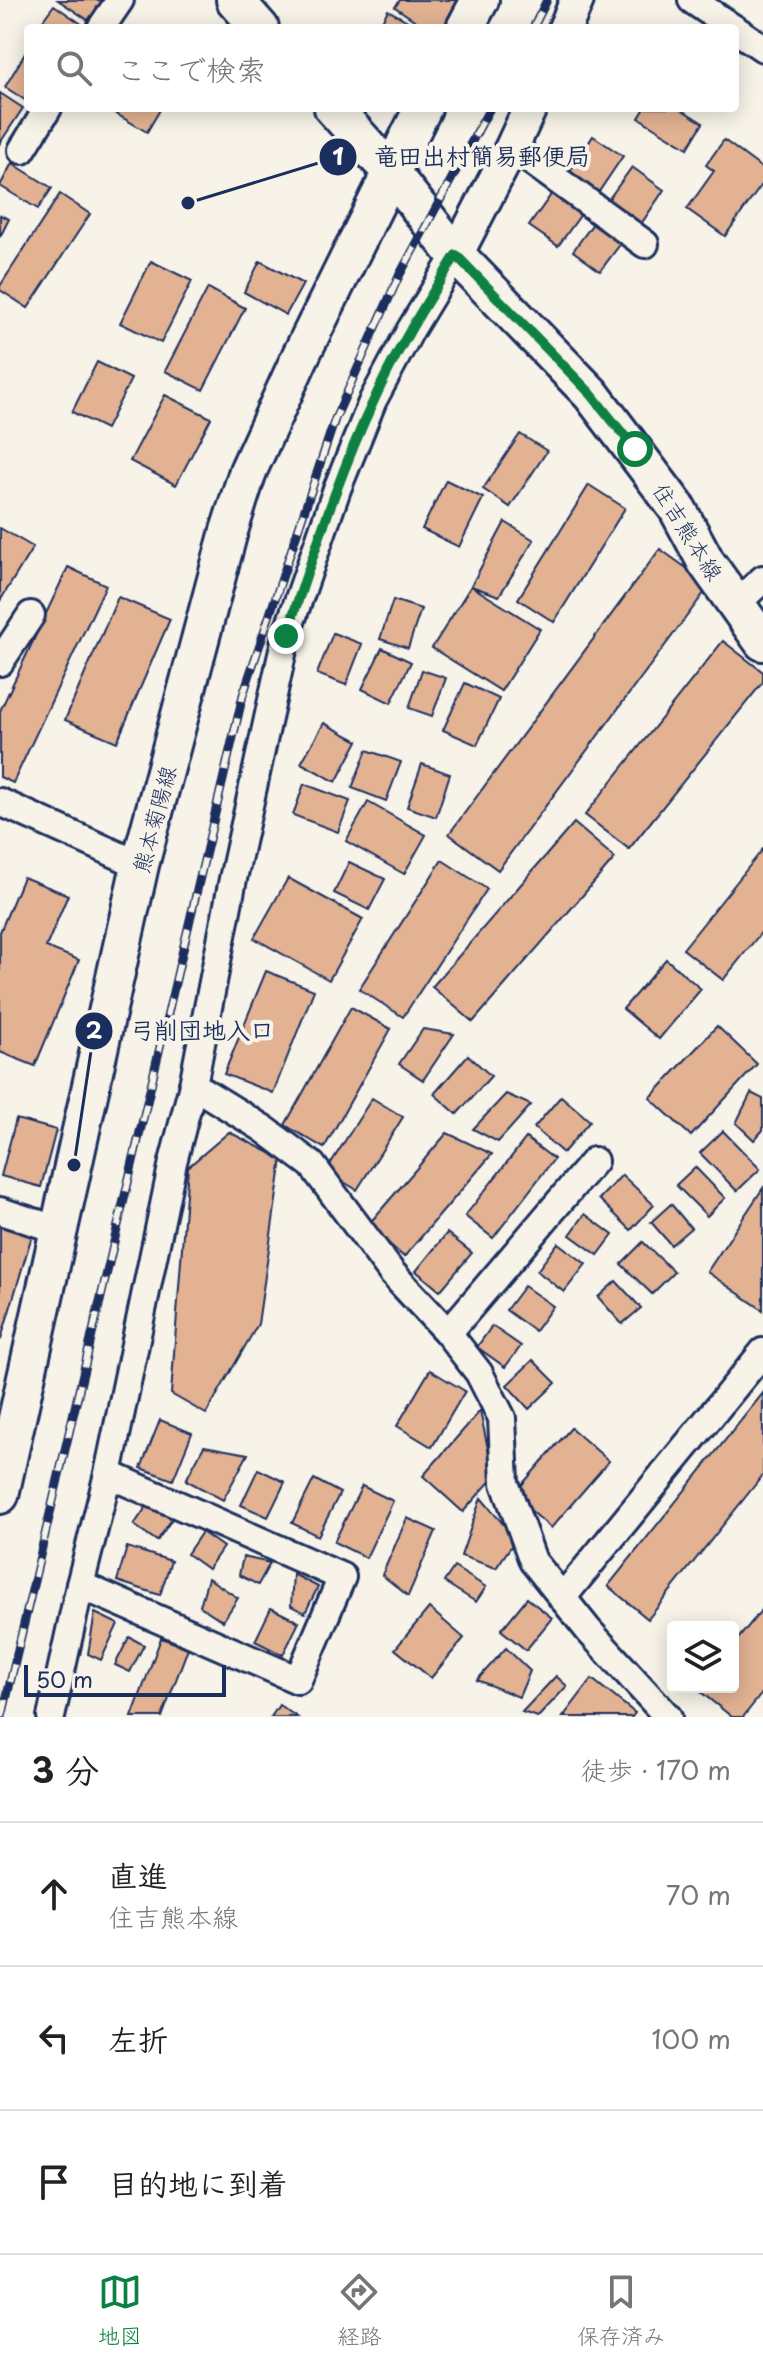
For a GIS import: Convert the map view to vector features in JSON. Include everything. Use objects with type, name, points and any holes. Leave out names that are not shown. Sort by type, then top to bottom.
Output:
[{"type":"main road","points":[[235,0],[256,24]]},
{"type":"main road","points":[[467,24],[480,0]]},
{"type":"main road","name":"住吉熊本線","points":[[337,112],[390,171],[456,255],[591,394],[677,508],[706,562],[763,642]]},
{"type":"main road","name":"熊本菊陽線","points":[[0,1495],[11,1387],[59,1230],[140,865],[229,531],[248,471],[421,112]]},
{"type":"street","points":[[104,24],[120,0]]},
{"type":"street","points":[[567,24],[577,0]]},
{"type":"street","points":[[692,0],[727,24]]},
{"type":"street","points":[[739,32],[763,48]]},
{"type":"street","points":[[22,150],[46,112]]},
{"type":"street","points":[[51,1717],[108,1474],[173,1162],[193,1085],[233,879],[286,636],[337,489],[373,400],[456,255],[528,112]]},
{"type":"street","points":[[512,147],[645,244]]},
{"type":"street","points":[[736,604],[763,579]]},
{"type":"street","points":[[0,662],[31,615]]},
{"type":"street","points":[[0,802],[140,865]]},
{"type":"street","points":[[193,1085],[264,1129],[312,1165],[392,1273],[448,1333],[479,1373],[502,1418],[505,1483],[533,1561],[589,1631],[668,1717]]},
{"type":"street","points":[[448,1333],[594,1161]]},
{"type":"street","points":[[0,1211],[59,1230]]},
{"type":"street","points":[[562,1598],[763,1352]]},
{"type":"street","points":[[80,1585],[298,1680],[342,1577],[108,1474]]},
{"type":"building","points":[[58,0],[106,0],[91,22]]},
{"type":"building","points":[[400,0],[464,0],[449,24],[420,24],[395,7]]},
{"type":"building","points":[[54,5],[82,24],[40,24]]},
{"type":"building","points":[[388,10],[413,24],[380,24]]},
{"type":"building","points":[[24,55],[24,99],[5,87]]},
{"type":"building","points":[[0,93],[23,108],[0,143]]},
{"type":"building","points":[[113,112],[159,112],[147,132]]},
{"type":"building","points":[[643,112],[685,112],[703,123],[688,148],[639,118]]},
{"type":"building","points":[[593,136],[623,156],[598,193],[569,173]]},
{"type":"building","points":[[724,140],[763,169],[763,183],[725,236],[687,209],[714,171],[706,165]]},
{"type":"building","points":[[12,163],[52,188],[38,209],[0,186]]},
{"type":"building","points":[[632,167],[664,190],[641,224],[608,200]]},
{"type":"building","points":[[555,189],[584,210],[558,246],[529,226]]},
{"type":"building","points":[[60,194],[90,214],[28,308],[0,290],[0,286]]},
{"type":"building","points":[[0,215],[9,219],[0,237]]},
{"type":"building","points":[[597,218],[625,238],[600,271],[573,251]]},
{"type":"building","points":[[151,261],[192,281],[161,343],[120,323]]},
{"type":"building","points":[[260,261],[303,284],[286,315],[244,292]]},
{"type":"building","points":[[208,288],[245,308],[203,390],[165,371]]},
{"type":"building","points":[[97,362],[131,379],[106,429],[72,412]]},
{"type":"building","points":[[165,395],[211,418],[176,485],[130,461]]},
{"type":"building","points":[[520,434],[547,451],[510,507],[483,489]]},
{"type":"building","points":[[446,480],[483,498],[459,547],[422,529]]},
{"type":"building","points":[[589,485],[625,508],[554,622],[518,599]]},
{"type":"building","points":[[505,522],[534,540],[499,596],[471,586]]},
{"type":"building","points":[[0,528],[33,547],[0,601]]},
{"type":"building","points":[[660,549],[710,585],[498,870],[449,834]]},
{"type":"building","points":[[68,567],[106,585],[13,783],[0,777],[0,711]]},
{"type":"building","points":[[471,586],[540,629],[501,691],[432,648]]},
{"type":"building","points":[[118,597],[170,619],[117,742],[65,720]]},
{"type":"building","points":[[393,600],[421,609],[408,648],[380,639]]},
{"type":"building","points":[[333,633],[362,644],[346,685],[317,674]]},
{"type":"building","points":[[723,641],[763,672],[763,682],[629,849],[585,815]]},
{"type":"building","points":[[382,648],[411,662],[391,703],[362,689]]},
{"type":"building","points":[[422,670],[446,678],[432,716],[409,708]]},
{"type":"building","points":[[465,683],[499,699],[477,745],[443,730]]},
{"type":"building","points":[[324,723],[358,741],[336,782],[301,763]]},
{"type":"building","points":[[367,750],[401,762],[386,801],[352,788]]},
{"type":"building","points":[[422,764],[450,774],[436,817],[407,807]]},
{"type":"building","points":[[304,784],[350,801],[338,832],[293,815]]},
{"type":"building","points":[[368,802],[426,835],[404,874],[346,841]]},
{"type":"building","points":[[574,823],[615,858],[473,1022],[432,987]]},
{"type":"building","points":[[763,849],[763,930],[723,980],[683,949]]},
{"type":"building","points":[[442,860],[487,889],[403,1017],[359,989]]},
{"type":"building","points":[[349,862],[385,879],[369,910],[334,893]]},
{"type":"building","points":[[23,877],[68,895],[46,947],[79,960],[35,1066],[0,1052],[0,932]]},
{"type":"building","points":[[288,878],[363,919],[329,980],[254,938]]},
{"type":"building","points":[[666,959],[701,989],[659,1039],[623,1009]]},
{"type":"building","points":[[266,971],[314,990],[273,1093],[224,1074]]},
{"type":"building","points":[[351,1007],[391,1029],[324,1148],[285,1125]]},
{"type":"building","points":[[717,1026],[757,1064],[691,1136],[650,1098]]},
{"type":"building","points":[[423,1029],[454,1034],[423,1080],[399,1064]]},
{"type":"building","points":[[468,1055],[491,1076],[457,1114],[434,1094]]},
{"type":"building","points":[[751,1093],[763,1099],[763,1130],[754,1140],[736,1123]]},
{"type":"building","points":[[506,1094],[531,1105],[498,1142],[473,1129]]},
{"type":"building","points":[[561,1096],[590,1121],[563,1153],[534,1128]]},
{"type":"building","points":[[372,1098],[403,1117],[357,1190],[326,1171]]},
{"type":"building","points":[[16,1119],[56,1130],[41,1187],[1,1176]]},
{"type":"building","points":[[723,1131],[760,1169],[737,1191],[700,1153]]},
{"type":"building","points":[[229,1132],[282,1159],[258,1324],[206,1414],[171,1394],[188,1167]]},
{"type":"building","points":[[447,1133],[492,1154],[404,1257],[368,1225]]},
{"type":"building","points":[[526,1138],[554,1159],[493,1238],[465,1216]]},
{"type":"building","points":[[695,1167],[725,1198],[707,1216],[676,1185]]},
{"type":"building","points":[[622,1175],[654,1205],[631,1230],[599,1199]]},
{"type":"building","points":[[763,1188],[763,1310],[707,1272]]},
{"type":"building","points":[[671,1204],[691,1228],[671,1245],[651,1222]]},
{"type":"building","points":[[585,1214],[613,1235],[598,1255],[570,1235]]},
{"type":"building","points":[[0,1222],[33,1232],[1,1339],[0,1338]]},
{"type":"building","points":[[447,1233],[472,1253],[440,1291],[416,1271]]},
{"type":"building","points":[[643,1242],[674,1272],[652,1294],[621,1264]]},
{"type":"building","points":[[558,1243],[586,1264],[564,1292],[537,1271]]},
{"type":"building","points":[[616,1281],[641,1308],[622,1324],[598,1297]]},
{"type":"building","points":[[524,1286],[553,1306],[535,1331],[506,1310]]},
{"type":"building","points":[[492,1326],[521,1346],[505,1367],[477,1347]]},
{"type":"building","points":[[533,1360],[556,1383],[529,1409],[507,1385]]},
{"type":"building","points":[[430,1370],[465,1391],[432,1447],[397,1426]]},
{"type":"building","points":[[763,1393],[763,1475],[648,1619],[608,1586]]},
{"type":"building","points":[[480,1411],[494,1477],[463,1512],[423,1476]]},
{"type":"building","points":[[160,1420],[192,1433],[173,1480],[141,1468]]},
{"type":"building","points":[[571,1428],[609,1461],[551,1528],[513,1495]]},
{"type":"building","points":[[204,1446],[248,1454],[223,1500],[186,1480]]},
{"type":"building","points":[[258,1469],[285,1482],[268,1517],[241,1505]]},
{"type":"building","points":[[314,1479],[340,1493],[318,1536],[292,1523]]},
{"type":"building","points":[[362,1486],[393,1501],[366,1558],[334,1542]]},
{"type":"building","points":[[481,1498],[516,1539],[496,1568],[461,1556]]},
{"type":"building","points":[[149,1503],[172,1519],[157,1541],[134,1525]]},
{"type":"building","points":[[407,1518],[436,1531],[408,1596],[382,1575]]},
{"type":"building","points":[[202,1532],[223,1547],[208,1569],[187,1554]]},
{"type":"building","points":[[127,1547],[171,1561],[160,1595],[117,1581]]},
{"type":"building","points":[[243,1557],[270,1563],[258,1585],[239,1575]]},
{"type":"building","points":[[454,1567],[486,1587],[476,1602],[444,1582]]},
{"type":"building","points":[[293,1574],[318,1587],[305,1613],[291,1606]]},
{"type":"building","points":[[208,1578],[238,1598],[223,1621],[200,1606]]},
{"type":"building","points":[[527,1598],[552,1618],[526,1650],[501,1630]]},
{"type":"building","points":[[271,1608],[299,1622],[283,1655],[255,1641]]},
{"type":"building","points":[[429,1608],[464,1638],[431,1678],[395,1649]]},
{"type":"building","points":[[763,1608],[763,1692],[743,1717],[732,1717],[702,1693],[739,1693],[739,1638]]},
{"type":"building","points":[[95,1613],[118,1624],[101,1660],[88,1654]]},
{"type":"building","points":[[129,1637],[144,1645],[130,1672],[115,1665]]},
{"type":"building","points":[[161,1638],[188,1648],[162,1717],[132,1717]]},
{"type":"building","points":[[506,1648],[530,1671],[519,1697],[477,1680]]},
{"type":"building","points":[[556,1676],[567,1686],[538,1717],[522,1712]]},
{"type":"building","points":[[592,1679],[635,1713],[632,1717],[563,1717]]},
{"type":"building","points":[[279,1705],[297,1717],[271,1717]]},
{"type":"railway","points":[[535,24],[547,0]]},
{"type":"railway","points":[[2,1717],[243,695],[335,419],[399,276],[488,112]]},
{"type":"place","name":"竜田出村簡易郵便局","points":[[188,203]]},
{"type":"place","name":"弓削団地入口","points":[[74,1165]]},
{"type":"route","points":[[286,636],[337,489],[373,400],[456,255],[591,394],[635,449]]}]
